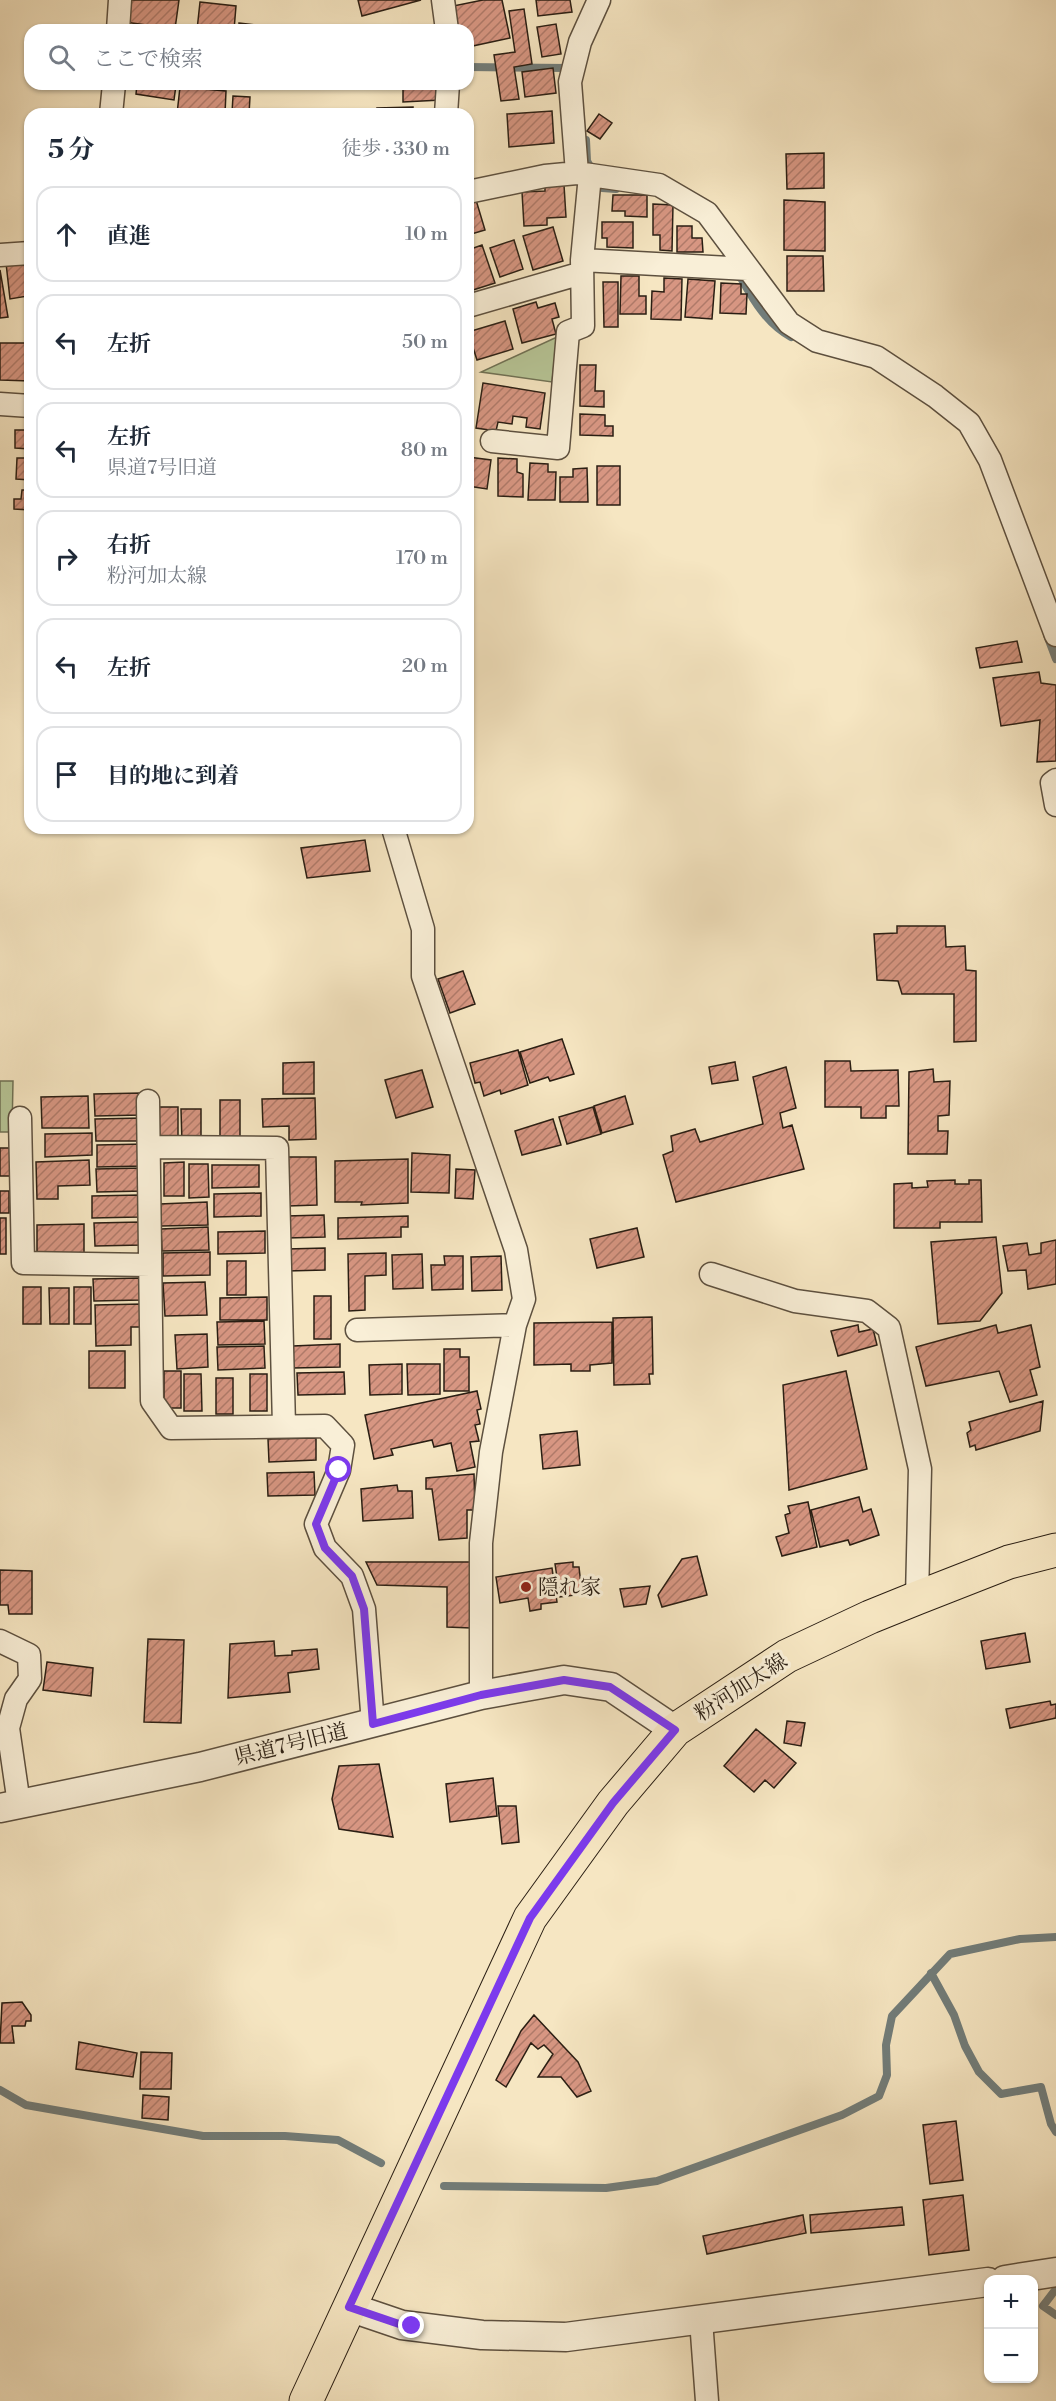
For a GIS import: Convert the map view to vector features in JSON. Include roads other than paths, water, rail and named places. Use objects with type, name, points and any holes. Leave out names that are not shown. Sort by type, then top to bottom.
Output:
[{"type":"main road","name":"粉河加太線","points":[[306,2401],[530,1918],[613,1803],[675,1730],[787,1656],[917,1598],[1009,1562],[1056,1550]]},
{"type":"street","points":[[118,24],[120,0]]},
{"type":"street","points":[[443,0],[446,24]]},
{"type":"street","points":[[492,441],[558,448],[568,332],[583,326],[584,174],[570,82],[580,42],[599,0]]},
{"type":"street","points":[[112,108],[113,90]]},
{"type":"street","points":[[446,108],[448,90]]},
{"type":"street","points":[[474,191],[545,176],[584,174],[659,184],[707,213],[789,324],[817,341],[876,357],[969,423],[990,460],[1056,635]]},
{"type":"street","points":[[0,255],[24,253]]},
{"type":"street","points":[[474,304],[582,266],[748,269]]},
{"type":"street","points":[[0,404],[24,406]]},
{"type":"street","points":[[1056,780],[1052,783],[1056,805]]},
{"type":"street","points":[[395,834],[423,929],[423,975],[516,1250],[524,1299],[515,1325],[491,1452],[482,1543],[481,1695]]},
{"type":"street","points":[[148,1101],[152,1401],[171,1428],[325,1426],[343,1445],[339,1470],[316,1524],[325,1548],[352,1576],[364,1609],[373,1724]]},
{"type":"street","points":[[20,1118],[23,1263],[150,1265]]},
{"type":"street","points":[[149,1147],[277,1148],[284,1426]]},
{"type":"street","points":[[711,1274],[795,1301],[867,1311],[889,1328],[920,1469],[917,1598]]},
{"type":"street","points":[[357,1330],[515,1325]]},
{"type":"street","points":[[0,1641],[29,1655],[30,1679],[16,1699],[8,1728],[10,1806]]},
{"type":"street","name":"県道7号旧道","points":[[10,1806],[200,1767],[481,1695],[564,1680],[610,1687],[675,1730]]},
{"type":"street","points":[[1037,2275],[1056,2272]]},
{"type":"street","points":[[349,2307],[402,2325],[482,2335],[566,2337],[984,2283]]},
{"type":"street","points":[[701,2320],[707,2401]]},
{"type":"waterway","points":[[474,67],[571,68]]},
{"type":"waterway","points":[[586,140],[587,161],[602,188],[616,189]]},
{"type":"waterway","points":[[737,271],[766,316],[791,337]]},
{"type":"waterway","points":[[1047,635],[1056,659]]},
{"type":"waterway","points":[[444,2186],[606,2188],[657,2181],[842,2115],[879,2096],[887,2075],[886,2045],[892,2016],[950,1954],[1020,1939],[1056,1937]]},
{"type":"waterway","points":[[931,1973],[954,2015],[965,2046],[979,2072],[1001,2094],[1041,2087],[1051,2124],[1056,2132]]},
{"type":"waterway","points":[[0,2090],[26,2105],[203,2136],[285,2136],[338,2140],[381,2163]]},
{"type":"waterway","points":[[1056,2289],[1043,2306],[1056,2315]]},
{"type":"place","name":"隠れ家","points":[[526,1587]]}]
